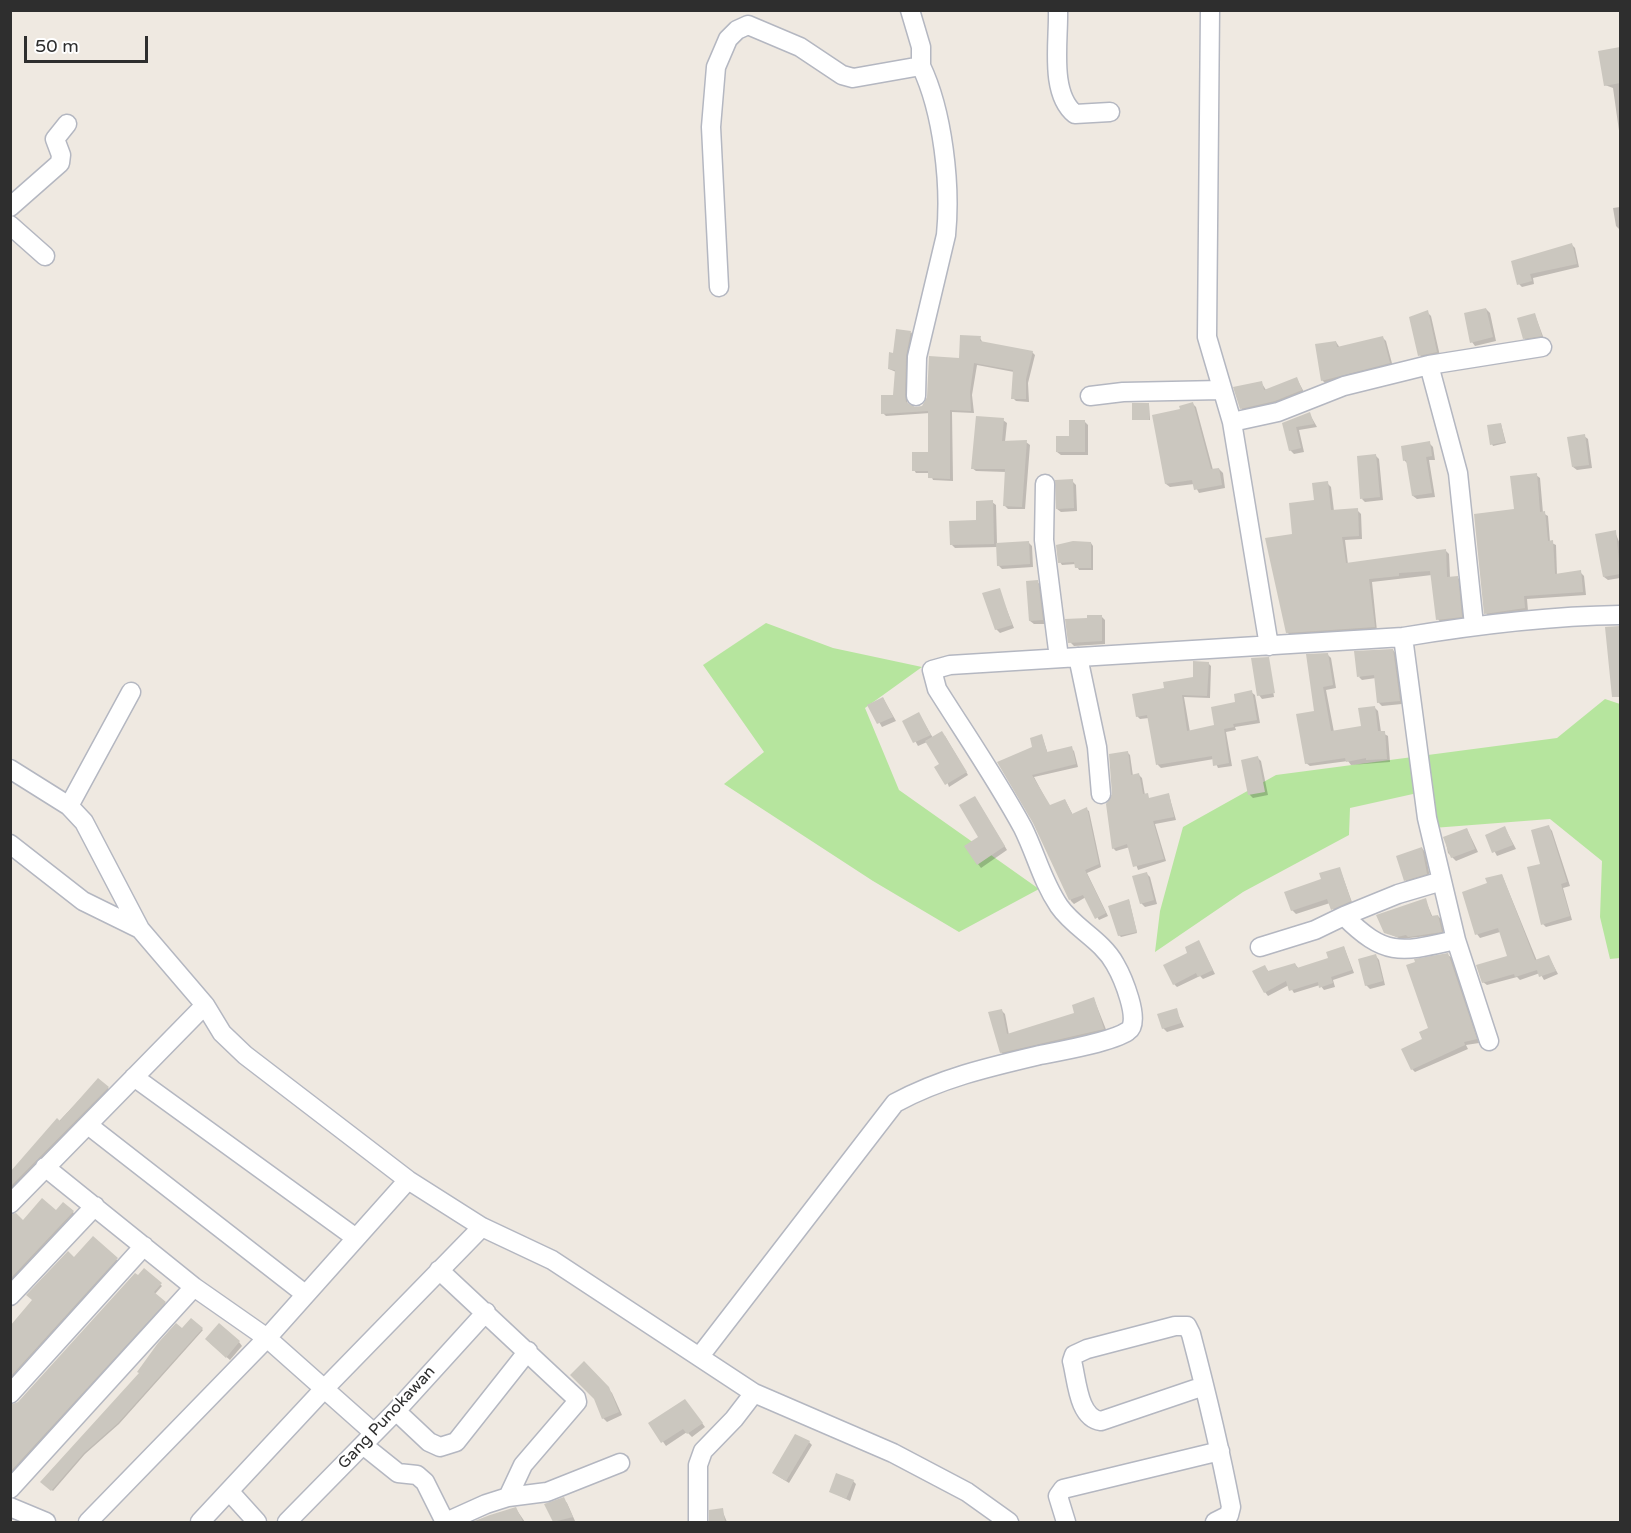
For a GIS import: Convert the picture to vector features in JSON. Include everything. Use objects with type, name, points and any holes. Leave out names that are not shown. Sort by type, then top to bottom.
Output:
[{"type":"street","points":[[737,30],[739,10]]},
{"type":"street","points":[[910,10],[921,47],[921,66],[929,82],[940,121],[948,215],[946,235],[917,357],[916,396]]},
{"type":"street","points":[[1058,10],[1059,75],[1061,93],[1067,108],[1075,114],[1110,112]]},
{"type":"street","points":[[1210,10],[1207,337],[1232,422],[1269,646]]},
{"type":"street","points":[[719,287],[711,127],[716,67],[728,39],[737,30],[748,25],[762,29],[800,47],[842,75],[853,78],[921,66]]},
{"type":"street","points":[[10,207],[60,163],[61,155],[55,139],[67,124]]},
{"type":"street","points":[[10,225],[45,256]]},
{"type":"street","points":[[1232,422],[1278,412],[1344,386],[1429,365],[1542,347]]},
{"type":"street","points":[[1429,365],[1458,473],[1474,625]]},
{"type":"street","points":[[1090,396],[1123,392],[1221,390]]},
{"type":"street","points":[[1045,484],[1044,540],[1059,658]]},
{"type":"street","points":[[700,1356],[895,1104],[927,1086],[960,1074],[1100,1041],[1128,1031],[1132,1026],[1133,1017],[1125,983],[1114,961],[1059,907],[1043,880],[1022,827],[937,689],[931,674],[935,668],[950,665],[1403,637],[1474,625],[1578,616],[1620,615]]},
{"type":"street","points":[[1403,637],[1427,818],[1456,940],[1489,1041]]},
{"type":"street","points":[[1078,657],[1096,747],[1101,794]]},
{"type":"street","points":[[69,806],[131,692]]},
{"type":"street","points":[[10,769],[69,806],[84,822],[140,929],[205,1005],[222,1033],[245,1055],[408,1180],[482,1227],[552,1260],[754,1393],[903,1459],[967,1492],[1009,1522]]},
{"type":"street","points":[[10,844],[83,901],[140,929]]},
{"type":"street","points":[[1260,947],[1315,930],[1398,894],[1442,881]]},
{"type":"street","points":[[1344,916],[1371,941],[1397,950],[1420,948],[1456,940]]},
{"type":"street","points":[[10,1204],[205,1005]]},
{"type":"street","points":[[134,1077],[356,1238]]},
{"type":"street","points":[[88,1125],[305,1294]]},
{"type":"street","points":[[45,1167],[194,1287],[267,1338],[324,1389],[398,1473],[417,1475],[425,1482],[446,1522],[508,1497],[547,1492],[620,1463]]},
{"type":"street","points":[[88,1522],[267,1338],[408,1180]]},
{"type":"street","points":[[10,1296],[95,1206]]},
{"type":"street","points":[[200,1522],[324,1389],[482,1227]]},
{"type":"street","points":[[10,1394],[144,1246]]},
{"type":"street","points":[[439,1270],[576,1398],[577,1402],[523,1465],[508,1497]]},
{"type":"street","points":[[10,1489],[194,1287]]},
{"type":"street","name":"Gang Punokawan","points":[[287,1522],[396,1411],[486,1312]]},
{"type":"street","points":[[1204,1386],[1101,1421],[1096,1420],[1083,1408],[1072,1361],[1074,1355],[1087,1348],[1174,1326],[1187,1326],[1191,1334],[1204,1386],[1220,1451],[1231,1507],[1230,1515],[1215,1522]]},
{"type":"street","points":[[396,1411],[429,1442],[440,1447],[456,1442],[528,1351]]},
{"type":"street","points":[[698,1522],[697,1473],[703,1450],[734,1419],[754,1393]]},
{"type":"street","points":[[1066,1522],[1058,1496],[1063,1489],[1220,1451]]},
{"type":"street","points":[[229,1491],[257,1522]]},
{"type":"street","points":[[10,1507],[46,1522]]},
{"type":"green space","points":[[766,623],[833,648],[922,667],[865,708],[899,790],[1039,889],[959,932],[873,881],[724,784],[764,752],[703,665]]},
{"type":"green space","points":[[1605,699],[1620,704],[1620,958],[1610,959],[1600,917],[1602,861],[1550,819],[1433,828],[1422,792],[1350,808],[1349,835],[1243,892],[1155,952],[1160,911],[1183,827],[1276,775],[1557,738]]},
{"type":"building","points":[[1620,47],[1620,83],[1604,86],[1598,51]]},
{"type":"building","points":[[1572,243],[1577,264],[1530,274],[1532,281],[1517,285],[1511,261]]},
{"type":"building","points":[[1486,308],[1493,337],[1470,343],[1464,313]]},
{"type":"building","points":[[1428,310],[1437,352],[1418,356],[1409,317]]},
{"type":"building","points":[[1535,313],[1542,336],[1523,339],[1517,318]]},
{"type":"building","points":[[896,329],[911,331],[906,356],[905,396],[906,402],[915,407],[922,406],[927,397],[929,356],[959,358],[960,335],[981,336],[980,341],[1033,351],[1026,379],[1026,399],[1011,399],[1013,370],[974,363],[970,392],[971,411],[950,410],[950,479],[928,478],[928,471],[912,471],[912,452],[928,452],[928,411],[881,414],[881,395],[893,395],[895,370],[888,369],[889,352],[893,353]]},
{"type":"building","points":[[1383,336],[1390,363],[1321,381],[1315,344],[1336,341],[1337,347]]},
{"type":"building","points":[[1297,377],[1302,390],[1275,401],[1240,409],[1233,387],[1262,381],[1264,390]]},
{"type":"building","points":[[1193,402],[1211,469],[1219,468],[1222,485],[1194,490],[1192,480],[1165,484],[1152,415],[1180,409],[1179,406]]},
{"type":"building","points":[[1132,403],[1149,403],[1149,420],[1132,420]]},
{"type":"building","points":[[1310,412],[1314,424],[1296,427],[1301,448],[1289,451],[1282,423]]},
{"type":"building","points":[[976,416],[1004,418],[1002,441],[1027,440],[1022,507],[1003,506],[1005,469],[971,469]]},
{"type":"building","points":[[1069,420],[1085,420],[1085,452],[1056,452],[1056,436],[1069,436]]},
{"type":"building","points":[[1501,423],[1505,442],[1490,445],[1487,425]]},
{"type":"building","points":[[1585,434],[1589,465],[1572,467],[1567,437]]},
{"type":"building","points":[[1430,441],[1432,456],[1426,457],[1432,493],[1412,496],[1406,460],[1403,461],[1401,446]]},
{"type":"building","points":[[1376,454],[1380,497],[1360,499],[1357,456]]},
{"type":"building","points":[[1537,473],[1540,512],[1545,511],[1548,541],[1553,540],[1555,574],[1581,570],[1583,592],[1524,596],[1525,608],[1484,614],[1474,514],[1514,509],[1510,476]]},
{"type":"building","points":[[1073,479],[1074,508],[1056,509],[1055,480]]},
{"type":"building","points":[[1328,481],[1331,510],[1358,508],[1359,536],[1342,537],[1346,563],[1446,549],[1447,577],[1458,576],[1462,617],[1436,620],[1430,571],[1399,573],[1399,576],[1369,579],[1375,627],[1286,633],[1265,538],[1292,534],[1289,503],[1314,500],[1312,483]]},
{"type":"building","points":[[993,500],[994,544],[950,545],[949,521],[976,520],[976,501]]},
{"type":"building","points":[[1616,530],[1620,574],[1603,577],[1595,534]]},
{"type":"building","points":[[1029,541],[1030,564],[997,566],[996,543]]},
{"type":"building","points":[[1073,541],[1091,542],[1091,568],[1075,568],[1074,562],[1058,563],[1056,545]]},
{"type":"building","points":[[1038,580],[1043,620],[1029,621],[1026,581]]},
{"type":"building","points":[[1000,588],[1012,625],[995,630],[982,593]]},
{"type":"building","points":[[1087,615],[1102,615],[1102,641],[1068,643],[1065,619],[1087,618]]},
{"type":"building","points":[[1620,626],[1620,697],[1612,697],[1605,627]]},
{"type":"building","points":[[1393,649],[1400,701],[1377,703],[1374,675],[1357,677],[1354,651]]},
{"type":"building","points":[[1328,653],[1333,685],[1323,687],[1331,731],[1361,726],[1358,708],[1375,706],[1378,731],[1385,731],[1387,759],[1366,760],[1366,758],[1346,762],[1345,758],[1305,764],[1296,714],[1314,711],[1306,654]]},
{"type":"building","points":[[1269,657],[1275,693],[1257,696],[1251,658]]},
{"type":"building","points":[[1193,661],[1209,662],[1207,696],[1182,695],[1187,731],[1214,725],[1211,707],[1235,702],[1234,694],[1252,690],[1257,720],[1233,724],[1234,727],[1224,729],[1229,763],[1213,766],[1212,756],[1156,765],[1147,715],[1136,717],[1132,694],[1164,688],[1163,682],[1193,677]]},
{"type":"building","points":[[883,697],[893,717],[877,724],[867,705]]},
{"type":"building","points":[[919,712],[931,735],[913,743],[902,721]]},
{"type":"building","points":[[942,731],[967,772],[945,785],[934,767],[939,764],[925,741]]},
{"type":"building","points":[[1042,734],[1047,752],[1072,746],[1076,764],[1032,775],[1050,805],[1065,799],[1072,814],[1087,807],[1099,864],[1085,870],[1106,913],[1095,919],[1083,895],[1069,900],[1033,823],[997,762],[1032,747],[1030,738]]},
{"type":"building","points":[[1128,751],[1131,775],[1139,773],[1143,794],[1148,793],[1149,798],[1169,793],[1174,817],[1153,821],[1164,859],[1133,867],[1127,844],[1112,849],[1106,804],[1112,794],[1109,754]]},
{"type":"building","points":[[1258,756],[1265,792],[1248,795],[1241,760]]},
{"type":"building","points":[[975,796],[1005,846],[977,865],[964,846],[978,837],[959,805]]},
{"type":"building","points":[[1549,825],[1567,882],[1561,884],[1570,916],[1541,925],[1527,867],[1540,864],[1531,830]]},
{"type":"building","points":[[1505,826],[1513,845],[1492,853],[1485,835]]},
{"type":"building","points":[[1467,828],[1475,849],[1451,858],[1443,837]]},
{"type":"building","points":[[1422,847],[1427,874],[1404,881],[1396,856]]},
{"type":"building","points":[[1340,867],[1351,901],[1331,910],[1327,899],[1291,911],[1284,892],[1321,879],[1319,873]]},
{"type":"building","points":[[1147,872],[1154,900],[1140,904],[1132,876]]},
{"type":"building","points":[[1502,874],[1535,960],[1549,955],[1556,971],[1539,977],[1537,970],[1482,983],[1476,965],[1507,956],[1498,928],[1475,935],[1462,892],[1487,883],[1485,878]]},
{"type":"building","points":[[1426,898],[1431,916],[1438,915],[1442,932],[1408,937],[1406,935],[1397,937],[1384,933],[1376,915]]},
{"type":"building","points":[[1129,899],[1137,932],[1118,936],[1108,906]]},
{"type":"building","points":[[1199,940],[1213,970],[1198,977],[1196,973],[1173,985],[1163,965],[1187,953],[1185,947]]},
{"type":"building","points":[[1344,946],[1352,970],[1331,977],[1333,983],[1319,988],[1318,982],[1289,991],[1286,981],[1264,993],[1252,971],[1265,965],[1268,971],[1295,963],[1297,968],[1328,958],[1326,952]]},
{"type":"building","points":[[1448,953],[1477,1039],[1464,1042],[1465,1045],[1411,1070],[1401,1049],[1422,1039],[1419,1032],[1428,1028],[1406,965],[1415,962],[1414,959]]},
{"type":"building","points":[[1376,954],[1383,981],[1365,986],[1358,959]]},
{"type":"building","points":[[1094,997],[1104,1029],[1000,1053],[988,1012],[1002,1009],[1007,1034],[1074,1013],[1072,1005]]},
{"type":"building","points":[[1177,1008],[1181,1023],[1162,1029],[1157,1014]]},
{"type":"building","points":[[98,1078],[109,1087],[10,1187],[10,1172],[57,1118],[60,1121]]},
{"type":"building","points":[[42,1198],[56,1210],[63,1202],[74,1211],[10,1279],[10,1215],[16,1213],[23,1220]]},
{"type":"building","points":[[93,1236],[118,1258],[10,1377],[10,1326],[32,1300],[26,1295],[68,1251],[74,1257]]},
{"type":"building","points":[[144,1268],[162,1283],[154,1292],[166,1302],[10,1472],[10,1405],[18,1402],[135,1273],[138,1275]]},
{"type":"building","points":[[191,1318],[203,1328],[118,1423],[84,1453],[51,1491],[40,1482],[139,1373],[137,1372],[158,1343],[176,1323],[182,1328]]},
{"type":"building","points":[[219,1323],[240,1341],[226,1358],[205,1339]]},
{"type":"building","points":[[584,1361],[609,1387],[619,1412],[602,1419],[594,1399],[570,1375]]},
{"type":"building","points":[[685,1399],[703,1423],[687,1434],[683,1429],[661,1443],[648,1423]]},
{"type":"building","points":[[795,1434],[810,1441],[786,1481],[772,1473]]},
{"type":"building","points":[[836,1473],[854,1480],[846,1499],[829,1492]]},
{"type":"building","points":[[564,1497],[573,1517],[553,1522],[544,1504]]},
{"type":"building","points":[[516,1507],[523,1522],[472,1522],[490,1515]]},
{"type":"building","points":[[723,1508],[725,1522],[709,1522],[709,1510]]}]
